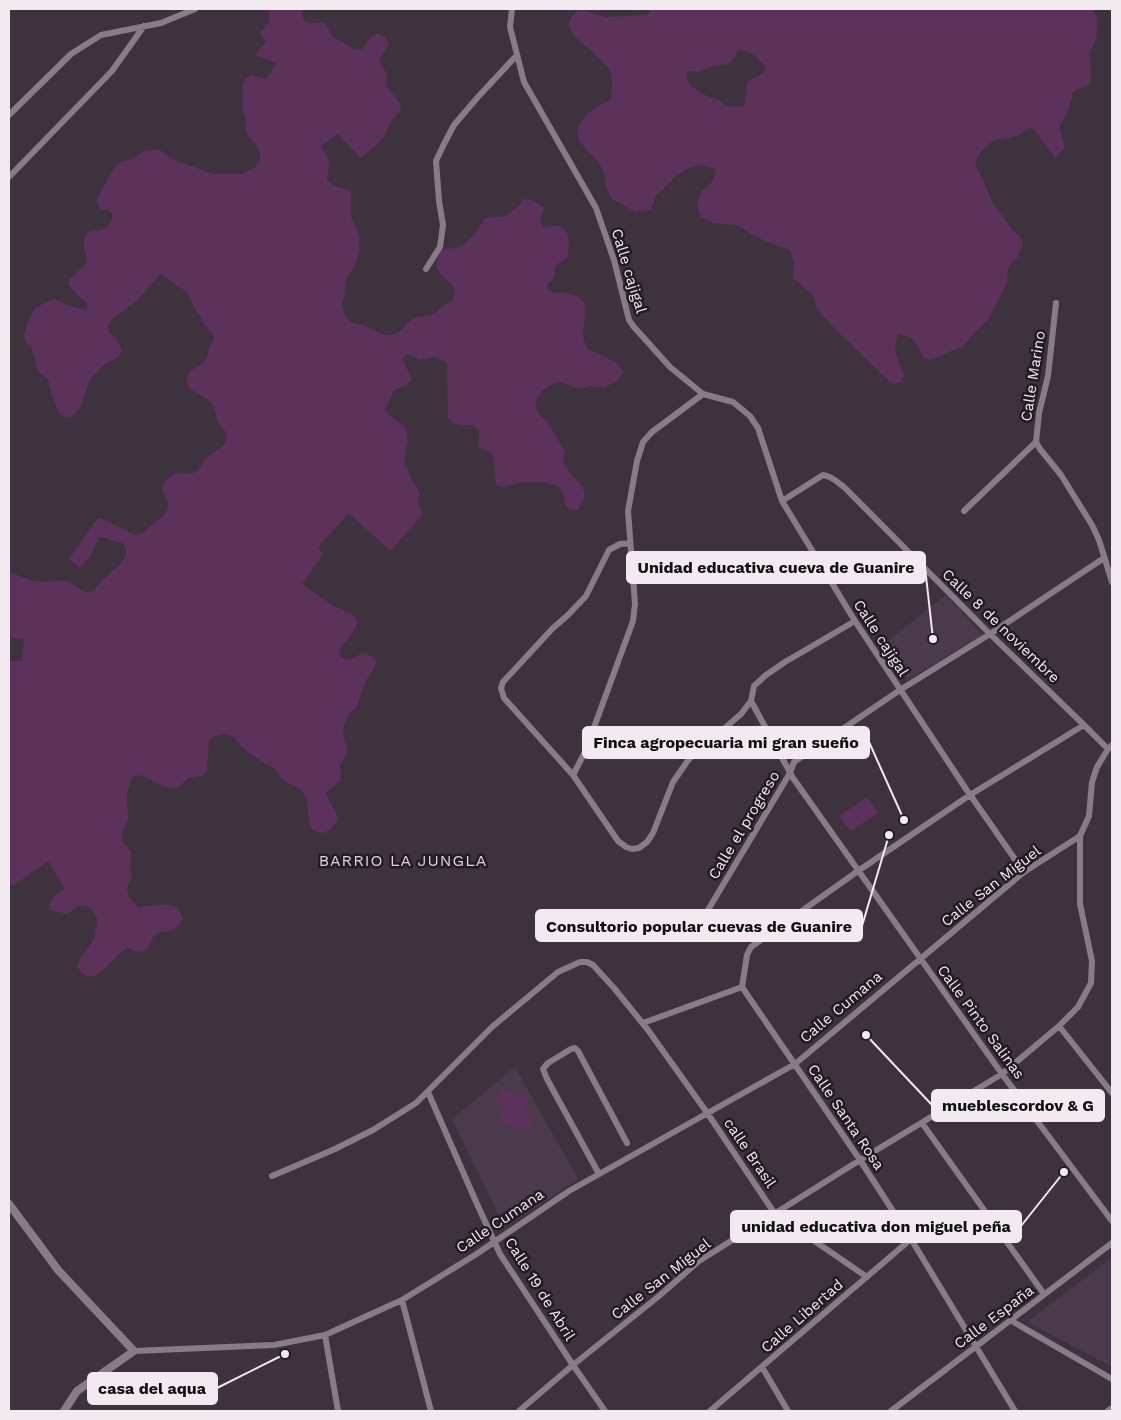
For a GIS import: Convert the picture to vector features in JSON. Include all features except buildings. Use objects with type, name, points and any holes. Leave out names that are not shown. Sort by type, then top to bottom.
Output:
[{"type":"street","points":[[9,115],[71,54],[102,35],[161,23],[195,9]]},
{"type":"street","name":"Calle cajigal","points":[[512,9],[510,27],[524,82],[596,208],[614,260],[630,320],[634,327],[670,367],[703,394],[733,402],[750,416],[758,428],[782,501],[855,621],[900,690],[1024,872]]},
{"type":"street","points":[[9,177],[112,71],[144,26]]},
{"type":"street","points":[[426,269],[440,247],[443,224],[436,161],[454,125],[517,55]]},
{"type":"street","name":"Calle Marino","points":[[1056,304],[1048,376],[1039,413],[1036,442],[1061,475],[1092,525],[1099,540],[1112,582]]},
{"type":"street","points":[[573,775],[585,752],[634,621],[635,604],[628,511],[637,461],[643,442],[664,422],[703,394]]},
{"type":"street","points":[[964,511],[1036,442]]},
{"type":"street","name":"Calle 8 de noviembre","points":[[782,501],[823,475],[828,476],[844,487],[990,634],[1084,725],[1110,747]]},
{"type":"street","points":[[630,543],[620,544],[609,550],[586,596],[503,682],[501,688],[504,698],[573,775],[618,841],[626,847],[632,849],[639,848],[647,842],[653,833],[674,782],[689,759],[741,714],[751,701],[754,686],[785,662],[855,621]]},
{"type":"street","name":"Calle el progreso","points":[[693,935],[790,773],[794,762],[900,690],[990,634],[1104,558]]},
{"type":"street","name":"Calle Pinto Salinas","points":[[751,701],[790,773],[858,871],[1002,1074],[1112,1221]]},
{"type":"street","points":[[643,1023],[742,987],[747,955],[751,947],[970,795],[1084,725]]},
{"type":"street","name":"Calle San Miguel","points":[[519,1411],[699,1261],[1002,1074],[1059,1026],[1078,1007],[1091,983],[1092,960],[1080,904],[1080,836],[1089,816],[1092,782],[1097,767],[1110,747]]},
{"type":"street","name":"Calle San Miguel","points":[[920,959],[1024,872],[1080,836]]},
{"type":"street","name":"Calle Cumana","points":[[134,1351],[274,1345],[325,1335],[402,1300],[569,1191],[795,1064],[920,959]]},
{"type":"street","name":"calle Brasil","points":[[272,1176],[336,1149],[374,1130],[416,1103],[492,1027],[558,972],[580,962],[587,962],[593,965],[643,1023],[708,1114],[775,1214],[867,1277]]},
{"type":"street","name":"Calle Santa Rosa","points":[[742,987],[860,1160],[911,1239],[1015,1411]]},
{"type":"street","points":[[1059,1026],[1112,1094]]},
{"type":"street","points":[[599,1174],[547,1078],[543,1069],[546,1065],[575,1048],[627,1143]]},
{"type":"street","name":"Calle 19 de Abril","points":[[428,1092],[500,1254],[605,1411]]},
{"type":"street","points":[[922,1123],[1044,1294]]},
{"type":"street","points":[[9,1204],[58,1270],[134,1351],[77,1391],[64,1411]]},
{"type":"street","name":"Calle Libertad","points":[[710,1411],[911,1239]]},
{"type":"street","name":"Calle España","points":[[892,1411],[1112,1243]]},
{"type":"street","points":[[402,1300],[431,1411]]},
{"type":"street","points":[[1010,1320],[1112,1379]]},
{"type":"street","points":[[325,1335],[338,1411]]},
{"type":"street","points":[[762,1367],[788,1411]]},
{"type":"street","points":[[1108,1411],[1112,1408]]},
{"type":"shaded area","points":[[268,9],[301,9],[304,21],[325,23],[332,36],[355,50],[362,49],[370,37],[377,34],[384,36],[389,43],[379,61],[387,74],[387,88],[401,105],[400,112],[391,122],[380,142],[360,158],[338,134],[321,146],[329,161],[327,180],[352,193],[351,217],[359,235],[360,243],[357,258],[354,267],[346,278],[342,303],[344,312],[349,320],[381,334],[391,335],[401,330],[412,319],[434,314],[452,301],[455,291],[436,265],[441,252],[466,243],[477,231],[484,219],[508,215],[524,199],[532,200],[544,208],[540,222],[544,228],[559,226],[567,232],[569,238],[567,258],[556,265],[553,280],[547,283],[548,290],[554,293],[562,292],[577,296],[582,300],[585,310],[584,342],[588,349],[617,364],[623,373],[618,380],[604,388],[590,386],[576,388],[562,382],[555,382],[543,390],[535,403],[537,411],[547,422],[565,451],[563,459],[565,466],[583,488],[583,501],[577,510],[570,509],[565,505],[563,491],[558,486],[544,482],[523,482],[503,487],[496,485],[493,454],[479,447],[479,431],[473,425],[456,424],[448,418],[447,362],[434,357],[420,360],[408,354],[402,359],[412,379],[407,385],[394,390],[385,410],[404,426],[407,432],[408,440],[404,463],[412,482],[420,494],[417,501],[423,514],[390,551],[349,513],[318,547],[323,554],[302,584],[332,605],[356,618],[357,625],[338,654],[344,659],[351,660],[362,653],[370,655],[376,662],[366,680],[357,705],[350,713],[344,725],[343,734],[347,753],[340,765],[341,780],[326,794],[338,820],[325,832],[322,833],[314,830],[311,827],[306,798],[302,791],[285,781],[275,769],[250,753],[234,737],[227,734],[219,735],[209,741],[207,771],[202,776],[188,778],[178,788],[167,787],[138,775],[132,778],[127,793],[128,820],[122,833],[122,840],[131,852],[130,866],[132,878],[127,886],[128,894],[139,908],[144,906],[172,906],[177,908],[183,918],[176,928],[157,933],[147,950],[141,952],[127,948],[103,970],[96,975],[90,976],[83,974],[77,966],[95,935],[97,920],[95,913],[90,908],[84,906],[76,908],[68,914],[48,909],[54,897],[65,889],[48,861],[13,886],[9,883],[9,661],[22,661],[24,639],[9,637],[9,572],[33,581],[61,580],[69,582],[86,593],[93,591],[102,580],[119,566],[126,555],[126,549],[122,543],[101,537],[98,539],[91,555],[80,568],[69,559],[94,523],[100,518],[135,535],[143,533],[164,515],[168,509],[168,502],[162,489],[164,482],[176,473],[190,474],[198,470],[207,457],[225,444],[227,436],[218,422],[212,404],[189,388],[187,382],[188,373],[206,360],[214,339],[212,333],[203,323],[187,292],[160,274],[137,301],[112,319],[108,325],[109,332],[117,340],[122,351],[118,357],[105,364],[90,379],[81,406],[72,417],[65,418],[59,413],[48,379],[37,370],[34,355],[24,335],[28,321],[35,308],[53,299],[66,305],[87,310],[87,303],[68,284],[70,279],[86,264],[87,257],[84,251],[84,238],[88,232],[105,228],[112,220],[113,214],[108,210],[101,209],[97,204],[98,197],[114,168],[119,163],[132,159],[144,151],[160,150],[172,159],[213,174],[243,174],[256,167],[260,160],[260,153],[257,146],[248,136],[246,129],[242,107],[242,86],[245,79],[251,75],[266,79],[277,63],[255,55],[266,42],[259,32],[269,22]]},
{"type":"shaded area","points":[[653,9],[1093,9],[1097,19],[1097,32],[1090,52],[1091,82],[1073,92],[1068,111],[1059,127],[1065,147],[1055,158],[1032,127],[1017,136],[993,141],[982,150],[975,162],[992,202],[1014,232],[1020,237],[1023,244],[1017,258],[1011,263],[1006,285],[988,320],[961,348],[935,358],[927,359],[923,357],[918,345],[914,341],[899,334],[896,339],[895,349],[904,375],[901,382],[894,384],[888,380],[836,330],[817,309],[814,296],[793,278],[794,263],[790,250],[763,240],[740,226],[713,223],[700,216],[697,204],[702,191],[712,182],[716,169],[702,165],[688,168],[676,176],[656,196],[651,209],[636,212],[612,199],[606,187],[604,172],[597,160],[578,139],[578,126],[587,114],[611,100],[611,71],[591,50],[575,37],[569,24],[576,12],[582,10],[605,17],[647,15]],"holes":[[[740,49],[754,56],[766,68],[763,73],[747,83],[745,105],[725,105],[700,92],[687,81],[686,77],[689,71],[700,72],[713,66],[729,64]]]},
{"type":"shaded area","points":[[946,595],[983,635],[907,680],[884,644]]},
{"type":"shaded area","points":[[867,797],[878,813],[851,831],[839,816]]},
{"type":"shaded area","points":[[515,1067],[578,1179],[505,1228],[452,1119]]},
{"type":"shaded area","points":[[500,1089],[528,1097],[525,1112],[496,1104]]},
{"type":"shaded area","points":[[503,1107],[533,1115],[529,1132],[499,1123]]},
{"type":"shaded area","points":[[1112,1258],[1112,1367],[1027,1322]]},
{"type":"place","name":"Unidad educativa cueva de Guanire","points":[[933,639]]},
{"type":"place","name":"Finca agropecuaria mi gran sueño","points":[[904,820]]},
{"type":"place","name":"Consultorio popular cuevas de Guanire","points":[[889,835]]},
{"type":"place","name":"mueblescordov & G","points":[[866,1035]]},
{"type":"place","name":"unidad educativa don miguel peña","points":[[1064,1172]]},
{"type":"place","name":"casa del aqua","points":[[285,1354]]},
{"type":"district","name":"BARRIO LA JUNGLA","points":[[403,860]]}]
